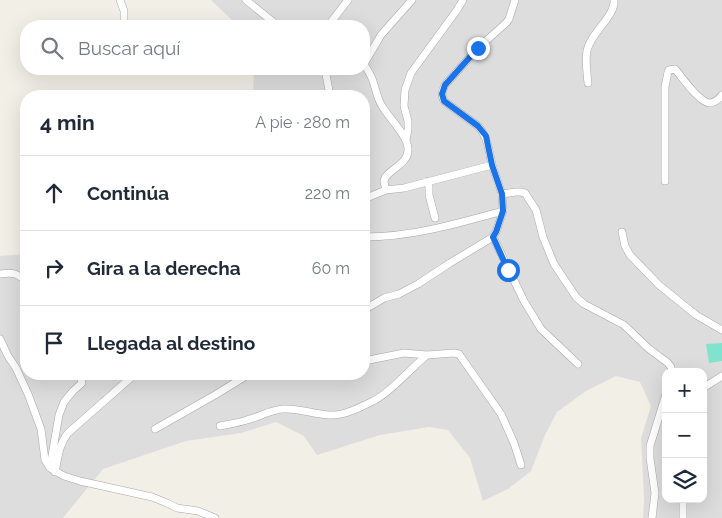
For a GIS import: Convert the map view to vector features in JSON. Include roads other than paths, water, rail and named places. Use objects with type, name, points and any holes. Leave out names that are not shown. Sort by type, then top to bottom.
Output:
[{"type":"street","points":[[120,0],[124,11],[124,20]]},
{"type":"street","points":[[246,0],[271,20]]},
{"type":"street","points":[[333,20],[348,0]]},
{"type":"street","points":[[370,54],[381,35],[412,0]]},
{"type":"street","points":[[406,140],[408,122],[404,106],[405,90],[411,73],[463,0]]},
{"type":"street","points":[[370,306],[384,298],[398,294],[418,284],[493,237],[496,232],[503,211],[502,194],[492,165],[486,136],[478,126],[444,101],[442,94],[445,85],[478,48],[506,23],[515,0]]},
{"type":"street","points":[[588,82],[587,50],[599,28],[612,12],[614,0]]},
{"type":"street","points":[[665,181],[665,87],[668,72],[672,69],[677,71],[688,86],[704,101],[709,103],[716,101],[722,95]]},
{"type":"street","points":[[326,75],[329,90]]},
{"type":"street","points":[[370,75],[377,97],[406,140],[408,148],[408,154],[404,162],[385,178],[386,190]]},
{"type":"street","points":[[370,197],[386,190],[404,188],[492,165]]},
{"type":"street","points":[[429,182],[429,195],[435,218]]},
{"type":"street","points":[[502,194],[525,193],[536,210],[543,237],[554,264],[576,297],[584,304],[624,325],[648,348],[668,363],[671,368]]},
{"type":"street","points":[[370,238],[436,229],[503,211]]},
{"type":"street","points":[[622,232],[625,246],[630,256],[660,285],[696,315],[722,330]]},
{"type":"street","points":[[493,237],[524,301],[541,329],[578,364]]},
{"type":"street","points":[[0,274],[9,272],[20,277]]},
{"type":"street","points":[[0,339],[20,377]]},
{"type":"street","points":[[370,360],[404,353],[427,355],[458,354],[501,414],[514,443],[520,465]]},
{"type":"street","points":[[220,426],[284,409],[327,415],[347,412],[377,399],[427,355]]},
{"type":"street","points":[[707,385],[722,376]]},
{"type":"street","points":[[22,380],[41,429],[45,460],[53,470],[80,481],[152,497],[177,508],[198,511],[215,518]]},
{"type":"street","points":[[53,470],[51,454],[59,415],[64,402],[82,383],[81,380]]},
{"type":"street","points":[[53,470],[61,444],[68,433],[128,380]]},
{"type":"street","points":[[155,429],[239,380]]},
{"type":"street","points":[[652,518],[655,493],[650,446],[662,407]]},
{"type":"street","points":[[683,503],[683,518]]}]
